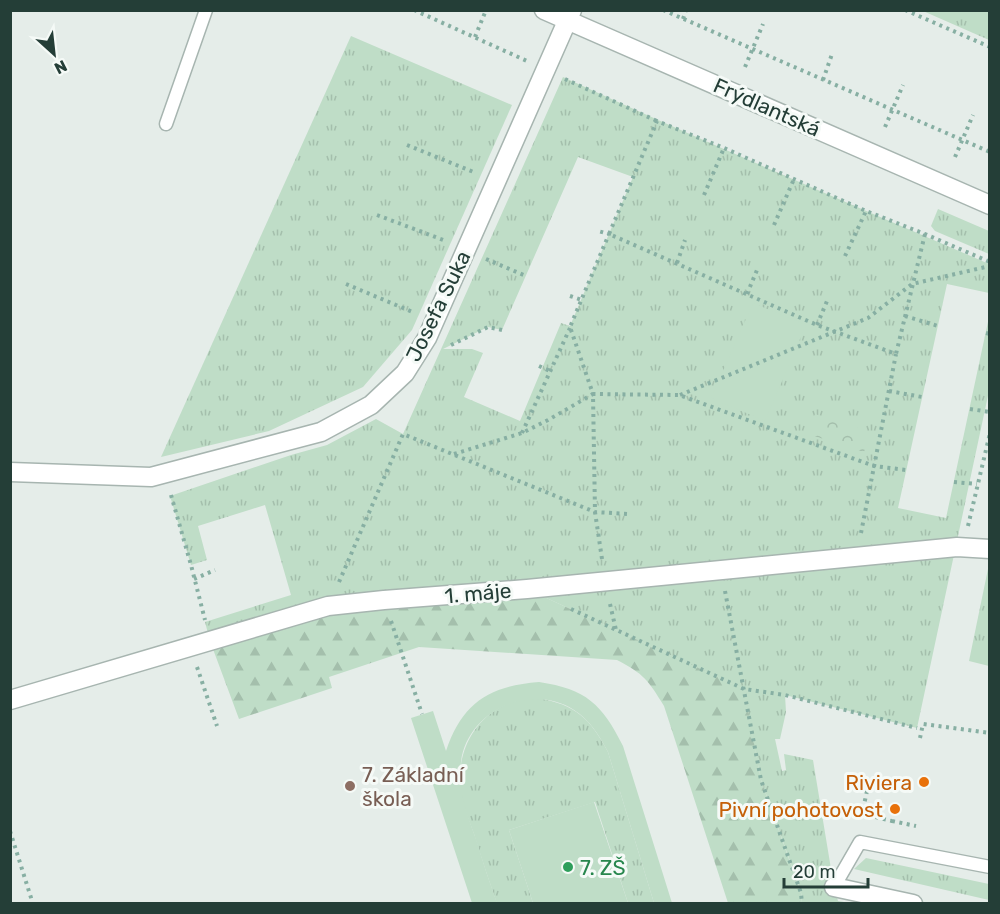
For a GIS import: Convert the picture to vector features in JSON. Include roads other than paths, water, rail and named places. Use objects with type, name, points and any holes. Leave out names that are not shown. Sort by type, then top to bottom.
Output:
[{"type":"street","name":"Frýdlantská","points":[[544,10],[570,15],[990,205]]},
{"type":"street","name":"Josefa Suka","points":[[10,471],[152,477],[321,432],[371,405],[405,373],[427,338],[570,15]]},
{"type":"street","name":"1. máje","points":[[10,700],[328,606],[960,547],[990,549]]},
{"type":"street","points":[[834,887],[914,903]]},
{"type":"lane","points":[[166,124],[206,10]]},
{"type":"lane","points":[[834,887],[860,842],[990,867]]},
{"type":"place","name":"Riviera","points":[[924,782]]},
{"type":"place","name":"7. Základní škola","points":[[350,786]]},
{"type":"place","name":"Pivní pohotovost","points":[[895,809]]},
{"type":"place","name":"7. ZŠ","points":[[568,867]]}]
